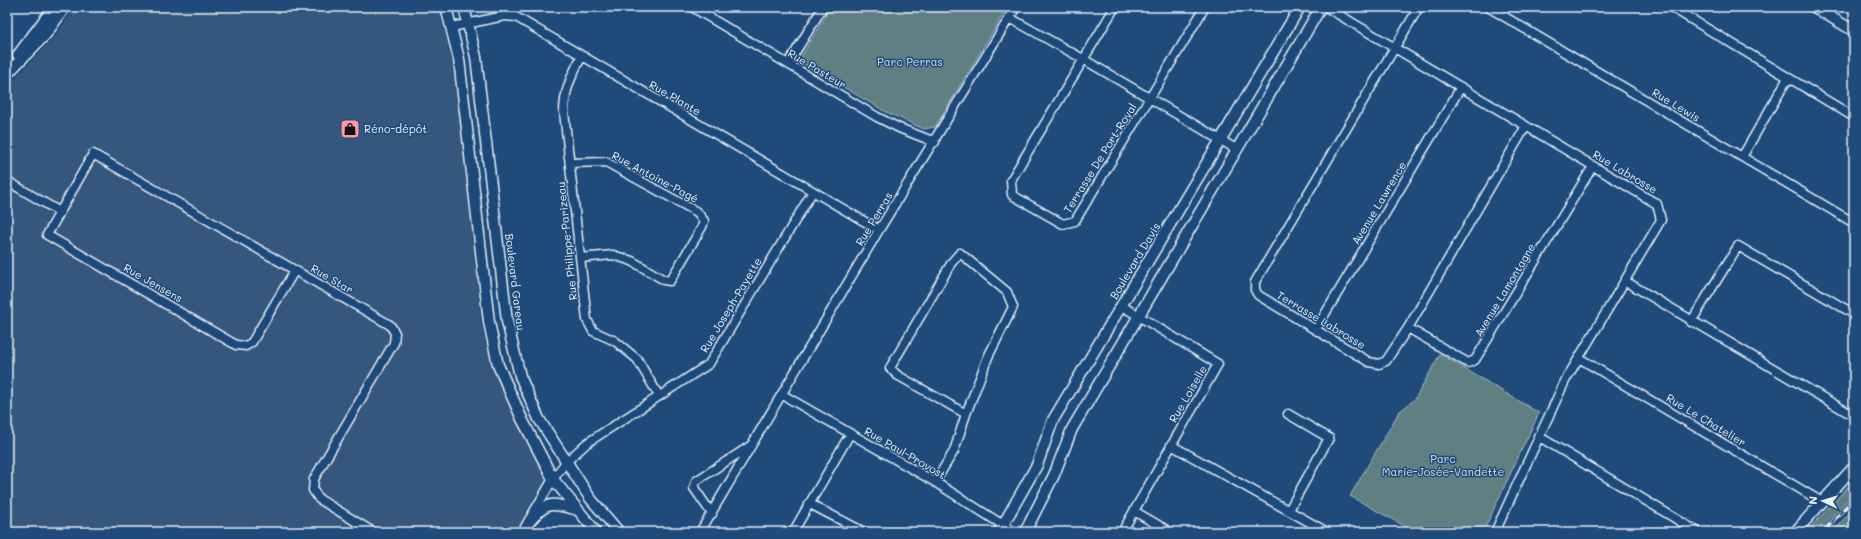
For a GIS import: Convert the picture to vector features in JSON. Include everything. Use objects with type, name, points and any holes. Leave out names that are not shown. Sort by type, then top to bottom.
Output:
[{"type":"street","points":[[7,70],[54,7]]},
{"type":"street","points":[[7,74],[46,34],[65,7]]},
{"type":"street","points":[[446,7],[459,59],[489,322],[497,358],[522,420],[554,479],[596,532]]},
{"type":"street","name":"Boulevard Gareau","points":[[464,7],[479,77],[507,321],[520,376],[539,419],[566,462],[590,498],[619,532]]},
{"type":"street","name":"Rue Pasteur","points":[[692,7],[888,122],[935,142]]},
{"type":"street","points":[[788,64],[823,7]]},
{"type":"street","name":"Rue Perras","points":[[700,532],[783,395],[879,230],[935,142],[1016,7]]},
{"type":"street","points":[[1083,59],[1115,7]]},
{"type":"street","points":[[1150,98],[1205,7]]},
{"type":"street","name":"Boulevard Davis","points":[[1001,529],[1037,465],[1053,420],[1300,7]]},
{"type":"street","points":[[1025,532],[1054,475],[1072,430],[1321,7]]},
{"type":"street","name":"Rue Labrosse","points":[[1326,7],[1657,204],[1661,220],[1565,381],[1538,436],[1495,532]]},
{"type":"street","points":[[1396,48],[1419,7]]},
{"type":"street","name":"Rue Lewis","points":[[1488,7],[1854,223]]},
{"type":"street","points":[[1671,7],[1854,118]]},
{"type":"street","points":[[1814,7],[1854,31]]},
{"type":"street","name":"Rue Plante","points":[[452,27],[504,16],[516,17],[879,230]]},
{"type":"street","points":[[1010,18],[1150,98],[1236,150]]},
{"type":"street","name":"Terrasse Labrosse","points":[[1396,48],[1255,282],[1255,290],[1258,295],[1369,362],[1379,364],[1386,360],[1408,328],[1526,126]]},
{"type":"street","name":"Rue Philippe-Parizeau","points":[[582,56],[569,81],[564,98],[587,320],[593,331],[615,341],[637,359],[659,396]]},
{"type":"street","name":"Terrasse De Port-Royal","points":[[1083,59],[1011,180],[1012,195],[1063,224],[1075,221],[1150,98]]},
{"type":"street","points":[[1742,157],[1788,78]]},
{"type":"street","name":"Avenue Lawrence","points":[[1316,329],[1461,87]]},
{"type":"street","name":"Rue Star","points":[[60,212],[94,154],[390,326],[395,333],[394,342],[314,479],[313,490],[319,499],[373,532]]},
{"type":"street","name":"Rue Antoine-Pagé","points":[[570,163],[606,162],[697,212],[704,221],[702,227],[670,281],[664,280],[632,261],[613,255],[580,258]]},
{"type":"street","name":"Avenue Lamontagne","points":[[1408,328],[1468,363],[1475,360],[1593,166]]},
{"type":"street","points":[[7,181],[60,212]]},
{"type":"street","name":"Rue Joseph-Payette","points":[[522,532],[566,462],[587,443],[708,364],[813,191]]},
{"type":"street","name":"Rue Jensens","points":[[60,212],[47,235],[236,345],[246,346],[252,342],[295,270]]},
{"type":"street","points":[[1691,322],[1738,246],[1854,314]]},
{"type":"street","points":[[935,482],[954,451],[966,414],[988,357],[1013,307],[1007,292],[960,253],[947,270],[890,368],[897,375],[966,414]]},
{"type":"street","points":[[1625,281],[1691,322],[1854,416]]},
{"type":"street","name":"Rue Loiselle","points":[[1122,306],[1218,364],[1122,532]]},
{"type":"street","name":"Rue Le Chatelier","points":[[1579,358],[1822,502]]},
{"type":"street","name":"Rue Paul-Provost","points":[[783,395],[935,482],[1001,529],[1014,532]]},
{"type":"street","points":[[1288,414],[1328,438],[1289,510]]},
{"type":"street","points":[[793,532],[850,434]]},
{"type":"street","points":[[1538,436],[1698,532]]},
{"type":"street","name":"Rue Perras","points":[[712,514],[694,488],[696,481],[752,444]]},
{"type":"street","points":[[1171,445],[1327,532]]},
{"type":"street","points":[[1795,532],[1854,467]]},
{"type":"street","points":[[810,504],[864,532]]},
{"type":"street","points":[[529,522],[540,509],[546,506],[559,505],[578,510]]},
{"type":"street","points":[[1134,511],[1170,532]]},
{"type":"shaded area","points":[[75,7],[438,7],[455,72],[481,322],[492,369],[553,481],[523,532],[7,532],[7,87],[57,34]]},
{"type":"green space","name":"Parc Perras","points":[[831,7],[1007,8],[935,127],[924,129],[886,112],[802,63],[802,55]]},
{"type":"green space","name":"Parc Marie-Josée-Vandette","points":[[1440,354],[1539,413],[1483,532],[1415,532],[1350,496],[1399,412],[1415,399]]},
{"type":"green space","points":[[1854,480],[1854,493],[1818,532],[1806,532]]},
{"type":"green space","points":[[1854,508],[1854,532],[1832,532]]},
{"type":"railway","points":[[1823,532],[1854,498]]},
{"type":"place","name":"Réno-dépôt","points":[[350,129]]}]
